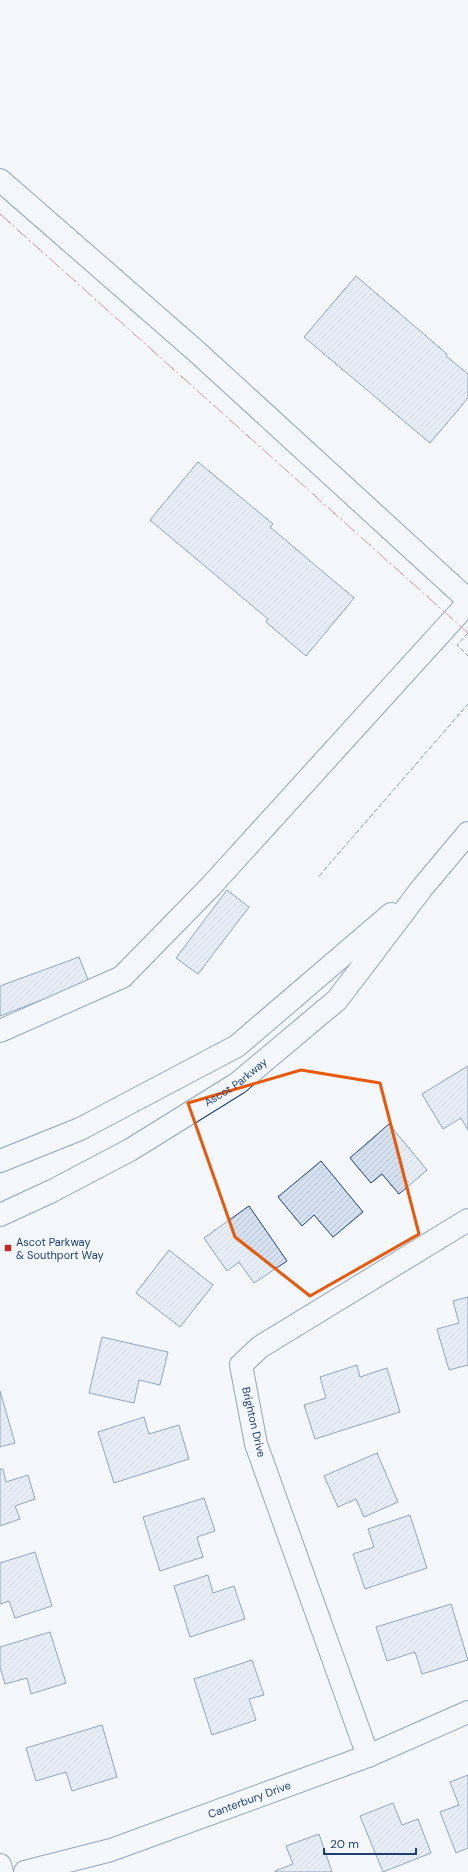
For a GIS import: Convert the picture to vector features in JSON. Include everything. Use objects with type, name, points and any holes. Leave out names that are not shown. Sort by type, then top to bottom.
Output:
[{"type":"street","points":[[0,180],[196,351],[468,601],[211,886],[122,977],[0,1032]]},
{"type":"street","name":"Ascot Parkway","points":[[0,1215],[52,1191],[130,1150],[238,1082],[337,1000],[422,888],[468,833]]},
{"type":"street","name":"Ascot Parkway","points":[[0,1161],[80,1129],[237,1046],[422,888]]},
{"type":"street","name":"Brighton Drive","points":[[368,1756],[256,1444],[241,1365],[260,1347],[468,1220]]},
{"type":"street","name":"Canterbury Drive","points":[[25,1872],[111,1850],[368,1756],[468,1712]]},
{"type":"street","points":[[0,1865],[2,1872]]},
{"type":"highlighted area","points":[[301,1070],[380,1083],[419,1234],[310,1296],[235,1237],[188,1103]]},
{"type":"building","points":[[356,276],[447,354],[446,356],[468,374],[468,398],[430,443],[304,337]]},
{"type":"building","points":[[198,462],[273,524],[270,527],[354,598],[306,656],[266,622],[268,619],[150,520]]},
{"type":"building","points":[[227,890],[249,907],[198,974],[176,958]]},
{"type":"building","points":[[79,957],[89,982],[0,1016],[0,986]]},
{"type":"building","points":[[468,1066],[468,1130],[461,1118],[443,1129],[422,1094]]},
{"type":"building","points":[[389,1124],[427,1170],[399,1194],[382,1174],[371,1183],[350,1158]]},
{"type":"building","points":[[321,1161],[363,1212],[333,1237],[314,1215],[302,1226],[278,1197]]},
{"type":"building","points":[[249,1206],[287,1261],[254,1283],[239,1262],[227,1271],[204,1238]]},
{"type":"building","points":[[169,1250],[213,1285],[180,1327],[136,1293]]},
{"type":"building","points":[[468,1297],[468,1365],[449,1370],[437,1329],[459,1323],[453,1301]]},
{"type":"building","points":[[102,1337],[168,1352],[160,1385],[139,1380],[134,1403],[89,1393]]},
{"type":"building","points":[[357,1365],[360,1377],[387,1368],[400,1412],[315,1439],[304,1405],[326,1398],[320,1377]]},
{"type":"building","points":[[0,1391],[15,1443],[0,1447]]},
{"type":"building","points":[[144,1417],[149,1434],[179,1425],[189,1459],[114,1483],[98,1432]]},
{"type":"building","points":[[377,1453],[398,1502],[364,1517],[356,1499],[338,1507],[324,1476]]},
{"type":"building","points":[[0,1469],[3,1469],[6,1482],[28,1475],[35,1499],[15,1506],[20,1519],[0,1526]]},
{"type":"building","points":[[204,1498],[215,1531],[197,1537],[203,1557],[160,1571],[143,1517]]},
{"type":"building","points":[[410,1515],[427,1568],[365,1589],[353,1554],[374,1547],[368,1529]]},
{"type":"building","points":[[35,1552],[52,1606],[15,1618],[9,1601],[0,1604],[0,1563]]},
{"type":"building","points":[[208,1575],[213,1593],[234,1586],[245,1619],[190,1637],[174,1586]]},
{"type":"building","points":[[451,1604],[468,1660],[422,1674],[415,1652],[387,1661],[376,1627]]},
{"type":"building","points":[[50,1632],[66,1683],[31,1694],[27,1678],[5,1684],[0,1667],[0,1647]]},
{"type":"building","points":[[252,1660],[264,1695],[249,1699],[256,1720],[212,1735],[194,1679]]},
{"type":"building","points":[[102,1725],[117,1777],[72,1791],[66,1772],[36,1781],[26,1748]]},
{"type":"building","points":[[468,1775],[468,1848],[456,1853],[440,1812],[459,1805],[450,1782]]},
{"type":"building","points":[[393,1803],[402,1825],[418,1819],[431,1853],[383,1872],[360,1816]]},
{"type":"building","points":[[319,1834],[332,1872],[275,1872],[293,1864],[286,1846]]},
{"type":"fence","points":[[468,633],[457,645],[468,656]]},
{"type":"fence","points":[[319,876],[468,704]]},
{"type":"power","points":[[0,214],[468,633]]},
{"type":"place","name":"Ascot Parkway & Southport Way","points":[[8,1248]]}]
